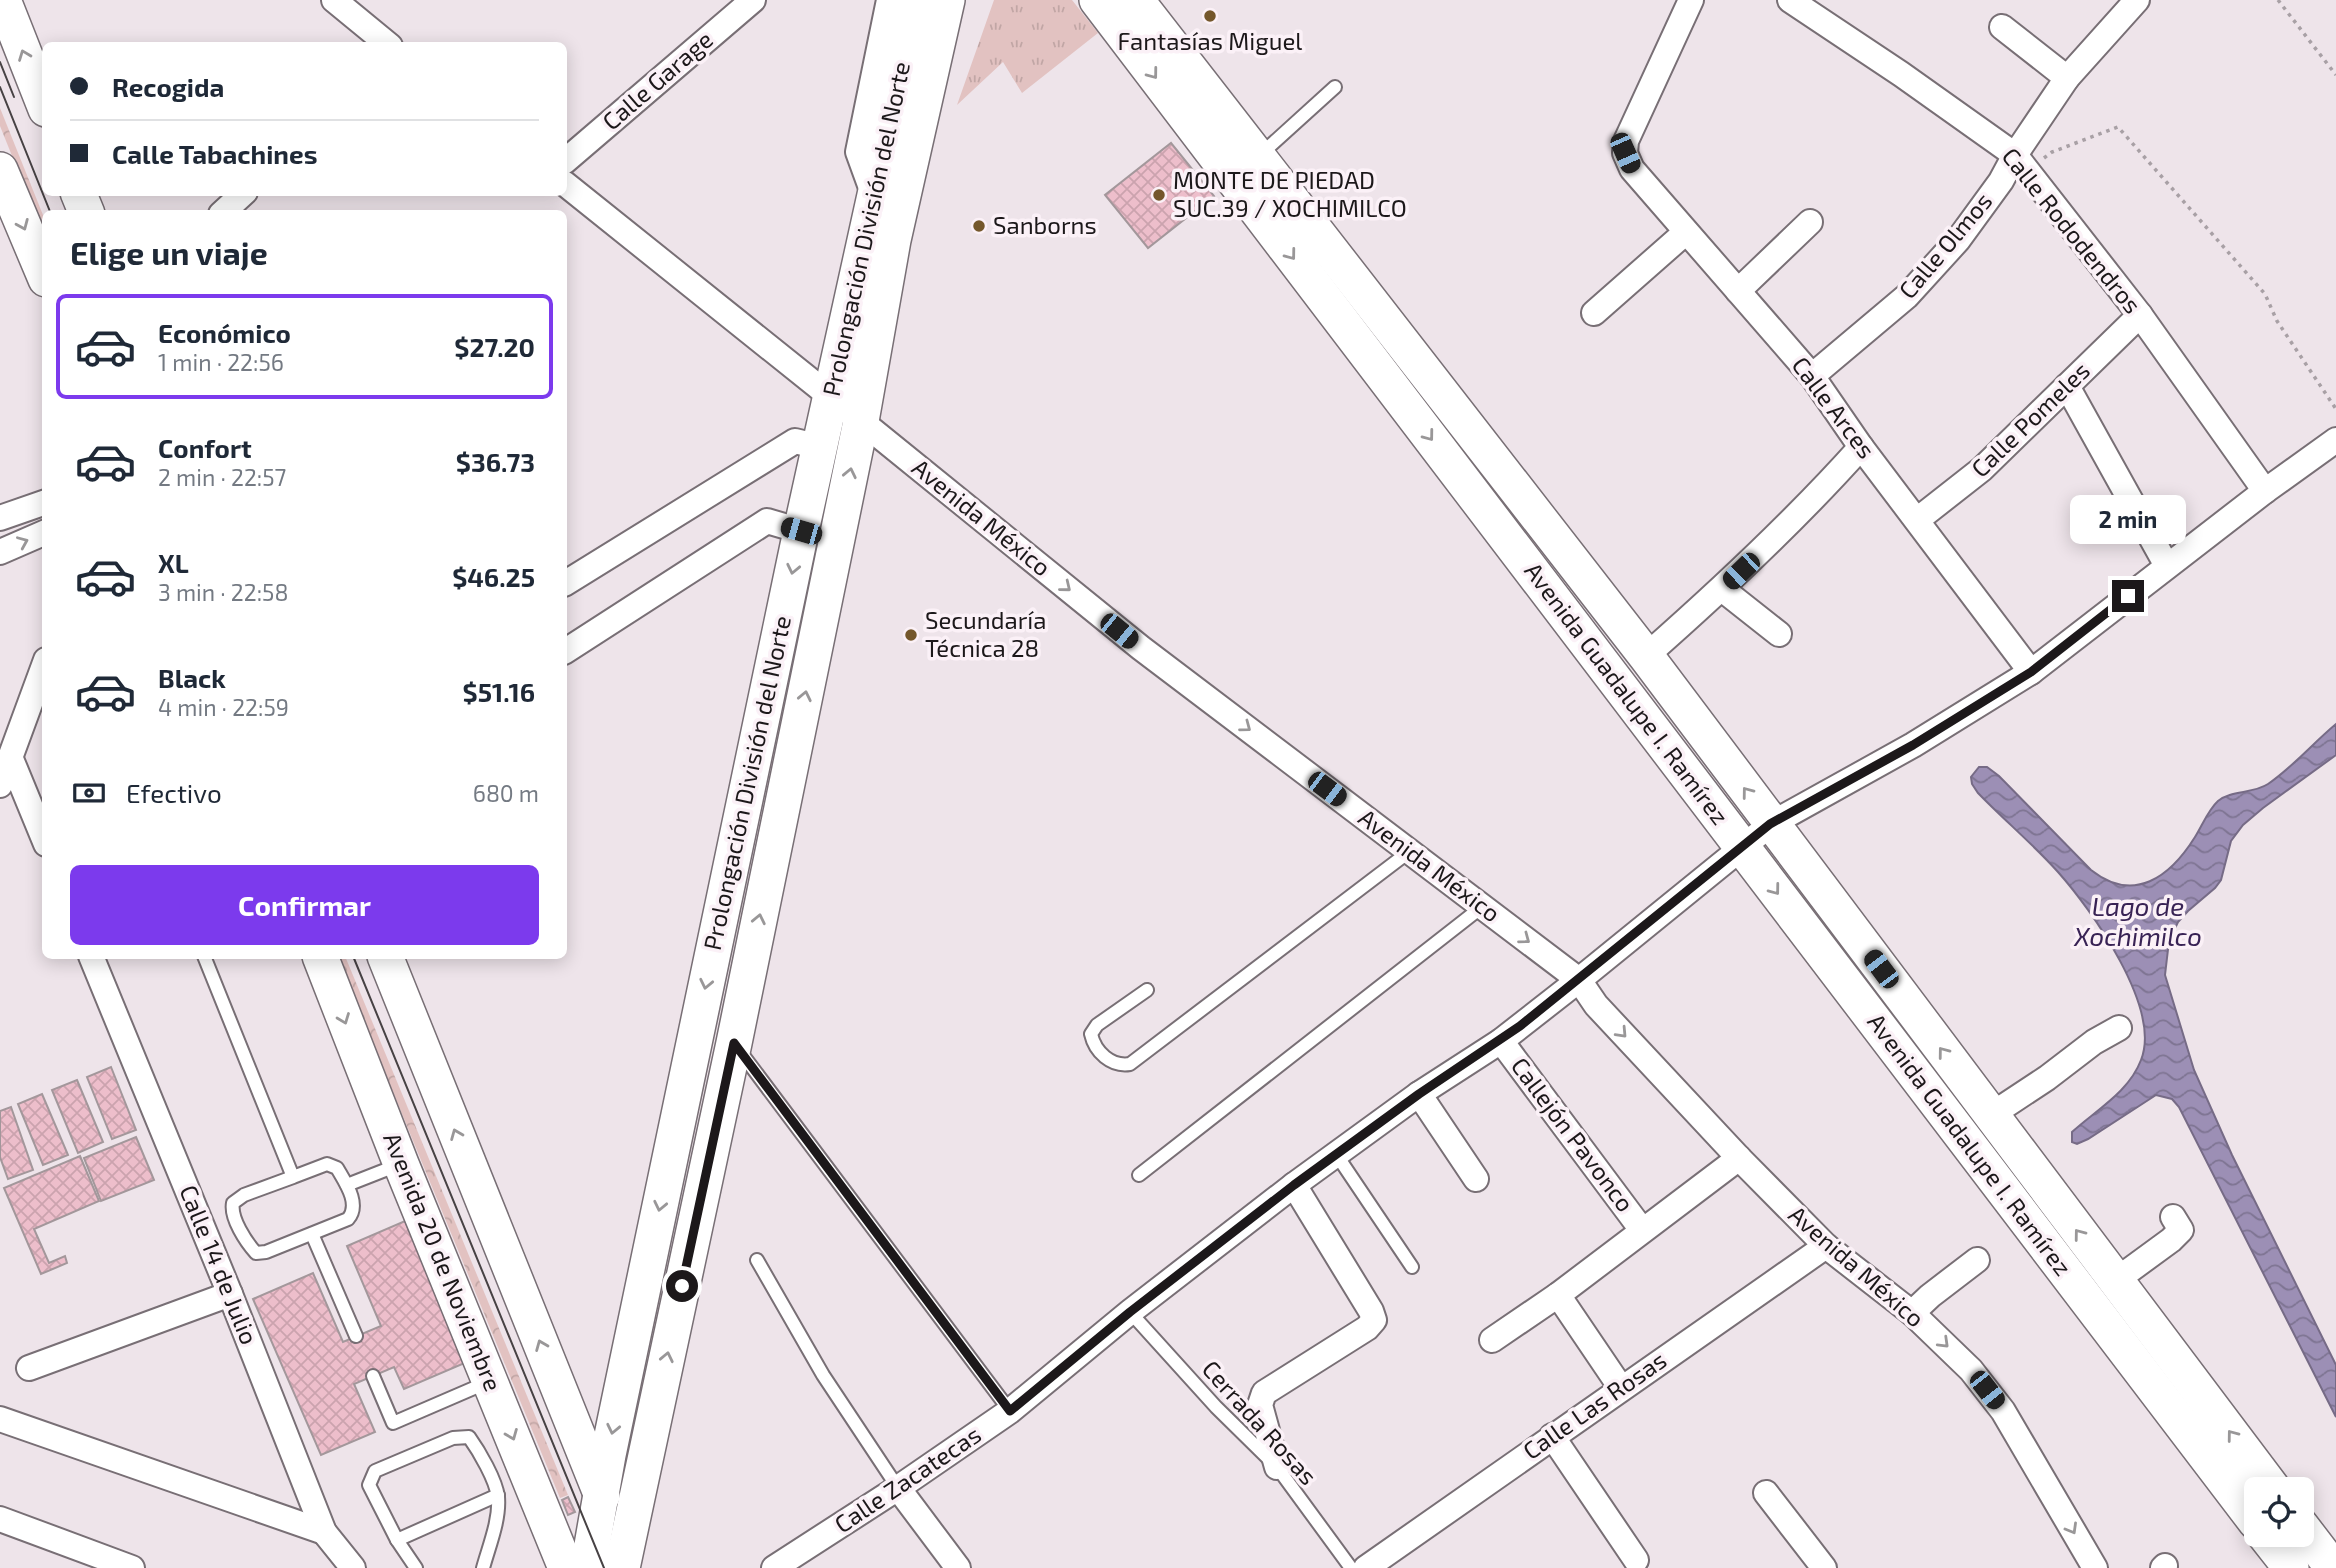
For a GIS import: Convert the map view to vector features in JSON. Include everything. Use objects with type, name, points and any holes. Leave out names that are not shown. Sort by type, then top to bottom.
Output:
[{"type":"main road","points":[[2,0],[42,99]]},
{"type":"main road","name":"Prolongación División del Norte","points":[[588,1568],[601,1492],[801,531],[918,0]]},
{"type":"main road","name":"Prolongación División del Norte","points":[[625,1564],[861,421],[893,240],[947,0]]},
{"type":"main road","name":"Avenida Guadalupe I. Ramírez","points":[[1097,0],[2244,1506]]},
{"type":"main road","name":"Avenida Guadalupe I. Ramírez","points":[[1136,0],[1646,656],[2264,1477]]},
{"type":"main road","points":[[0,170],[42,270]]},
{"type":"main road","name":"Avenida 20 de Noviembre","points":[[321,959],[401,1164],[566,1568]]},
{"type":"main road","points":[[386,959],[601,1492],[625,1564]]},
{"type":"main road","points":[[2314,1543],[2333,1568]]},
{"type":"main road","points":[[2274,1547],[2291,1568]]},
{"type":"street","points":[[334,0],[385,42]]},
{"type":"street","name":"Calle Garage","points":[[567,159],[753,0]]},
{"type":"street","points":[[889,0],[858,152],[893,240]]},
{"type":"street","name":"Calle Arces","points":[[1691,0],[1626,141],[1625,153],[1632,169],[1812,376],[1861,447],[2031,672]]},
{"type":"street","name":"Calle Rododendros","points":[[1790,0],[1901,74],[2021,164],[2140,315],[2264,491]]},
{"type":"street","name":"Calle Olmos","points":[[1812,376],[1907,296],[1950,249],[2001,181],[2021,164],[2067,78],[2133,2]]},
{"type":"street","points":[[2002,27],[2067,78]]},
{"type":"street","name":"Avenida México","points":[[567,185],[1141,648],[1579,980],[1596,1005],[1826,1247],[1912,1313],[1971,1370],[2003,1411],[2095,1568]]},
{"type":"street","points":[[225,210],[241,196]]},
{"type":"street","points":[[1738,291],[1810,222]]},
{"type":"street","points":[[1594,313],[1686,232]]},
{"type":"street","name":"Calle Pomeles","points":[[1917,520],[1982,468],[2140,315]]},
{"type":"street","points":[[2067,386],[2167,566]]},
{"type":"street","name":"Calle Zacatecas","points":[[774,1568],[1010,1411],[1130,1312],[1294,1185],[1419,1094],[1501,1041],[1770,824],[1913,745],[2031,672],[2264,491],[2336,440]]},
{"type":"street","points":[[567,582],[795,441],[820,447]]},
{"type":"street","points":[[1646,656],[1722,589],[1816,497],[1861,447]]},
{"type":"street","points":[[0,518],[42,503]]},
{"type":"street","points":[[567,650],[766,521],[801,531]]},
{"type":"street","points":[[0,552],[42,534]]},
{"type":"street","points":[[1722,589],[1779,634]]},
{"type":"street","points":[[0,785],[42,671]]},
{"type":"street","points":[[11,759],[42,834]]},
{"type":"street","name":"Calle 14 de Julio","points":[[92,959],[230,1294],[324,1532],[353,1568]]},
{"type":"street","points":[[1990,1115],[2048,1077],[2094,1042],[2119,1028]]},
{"type":"street","name":"Callejón Pavonco","points":[[1501,1041],[1642,1230]]},
{"type":"street","points":[[1419,1094],[1476,1179]]},
{"type":"street","points":[[1492,1340],[1558,1295],[1739,1158]]},
{"type":"street","points":[[1278,1467],[1260,1405],[1264,1393],[1367,1328],[1374,1320],[1294,1185]]},
{"type":"street","points":[[2115,1281],[2181,1230],[2173,1217]]},
{"type":"street","name":"Calle Las Rosas","points":[[1366,1568],[1826,1247]]},
{"type":"street","points":[[1912,1313],[1978,1260]]},
{"type":"street","points":[[30,1368],[230,1294]]},
{"type":"street","points":[[1558,1295],[1621,1388]]},
{"type":"street","points":[[0,1419],[324,1532]]},
{"type":"street","points":[[1552,1436],[1636,1560]]},
{"type":"street","points":[[898,1488],[958,1568]]},
{"type":"street","points":[[1766,1493],[1822,1567]]},
{"type":"street","points":[[0,1519],[132,1568]]},
{"type":"lane","points":[[1258,158],[1335,87]]},
{"type":"lane","points":[[1147,990],[1097,1025],[1091,1034],[1093,1043],[1107,1060],[1120,1066],[1130,1064],[1410,852]]},
{"type":"lane","points":[[1139,1175],[1483,906]]},
{"type":"lane","points":[[205,959],[293,1177]]},
{"type":"lane","points":[[734,1043],[1010,1411]]},
{"type":"lane","points":[[1336,1154],[1412,1267]]},
{"type":"lane","points":[[327,1164],[337,1168],[347,1185],[354,1203],[353,1214],[348,1219],[266,1252],[256,1253],[248,1245],[231,1210],[233,1203],[244,1195],[327,1164]]},
{"type":"lane","points":[[347,1185],[401,1164]]},
{"type":"lane","points":[[312,1234],[356,1336]]},
{"type":"lane","points":[[757,1260],[823,1376],[898,1488]]},
{"type":"lane","name":"Cerrada Rosas","points":[[1130,1312],[1216,1407],[1278,1467],[1351,1568]]},
{"type":"lane","points":[[373,1376],[393,1423],[490,1381]]},
{"type":"lane","points":[[416,1568],[397,1540],[369,1485],[375,1471],[453,1438],[469,1437],[478,1449],[498,1495],[497,1514],[483,1568]]},
{"type":"lane","points":[[397,1540],[498,1495]]},
{"type":"path","points":[[2278,0],[2336,75]]},
{"type":"path","points":[[2021,164],[2118,127],[2265,294],[2277,321],[2336,409]]},
{"type":"green space","points":[[994,0],[1072,0],[1098,33],[1022,93],[1003,62],[957,105]]},
{"type":"green space","points":[[0,108],[42,213],[42,231],[0,126]]},
{"type":"green space","points":[[338,959],[346,959],[568,1495],[560,1498]]},
{"type":"water","name":"Lago de Xochimilco","points":[[2336,724],[2336,755],[2263,808],[2243,825],[2231,841],[2221,880],[2178,922],[2169,941],[2165,975],[2194,1070],[2232,1155],[2336,1365],[2336,1417],[2179,1107],[2172,1099],[2156,1095],[2088,1139],[2077,1144],[2072,1142],[2072,1132],[2111,1100],[2136,1071],[2145,1039],[2142,1014],[2120,960],[2088,910],[2048,862],[1978,793],[1971,777],[1979,767],[1987,767],[2091,870],[2122,885],[2136,885],[2150,881],[2174,864],[2218,801],[2229,795],[2268,784]]},
{"type":"building","name":"MONTE DE PIEDAD SUC.39 / XOCHIMILCO","points":[[1171,143],[1214,196],[1148,248],[1105,195]]},
{"type":"building","points":[[111,1067],[136,1130],[112,1139],[87,1077]]},
{"type":"building","points":[[77,1080],[103,1142],[78,1153],[52,1090]]},
{"type":"building","points":[[42,1094],[68,1155],[43,1165],[18,1104]]},
{"type":"building","points":[[11,1107],[33,1170],[8,1179],[0,1157],[0,1111]]},
{"type":"building","points":[[136,1137],[154,1180],[101,1201],[84,1158]]},
{"type":"building","points":[[80,1156],[99,1201],[34,1229],[49,1263],[65,1256],[67,1263],[41,1274],[4,1188]]},
{"type":"building","points":[[405,1221],[467,1362],[404,1389],[394,1367],[354,1384],[375,1432],[321,1455],[253,1299],[313,1273],[343,1342],[381,1326],[347,1246]]},
{"type":"building","points":[[568,1497],[575,1512],[568,1515],[562,1500]]},
{"type":"tram line","points":[[0,62],[14,97]]},
{"type":"tram line","points":[[0,87],[42,192]]},
{"type":"tram line","points":[[44,196],[49,210]]},
{"type":"tram line","points":[[354,959],[604,1568]]},
{"type":"place","name":"Fantasías Miguel","points":[[1210,16]]},
{"type":"place","name":"MONTE DE PIEDAD SUC.39 / XOCHIMILCO","points":[[1159,195]]},
{"type":"place","name":"Sanborns","points":[[979,226]]},
{"type":"place","name":"Secundaría Técnica 28","points":[[911,635]]},
{"type":"route","points":[[682,1286],[734,1043],[1010,1411],[1130,1312],[1294,1185],[1419,1094],[1501,1041],[1770,824],[1913,745],[2031,672],[2128,596]]}]
